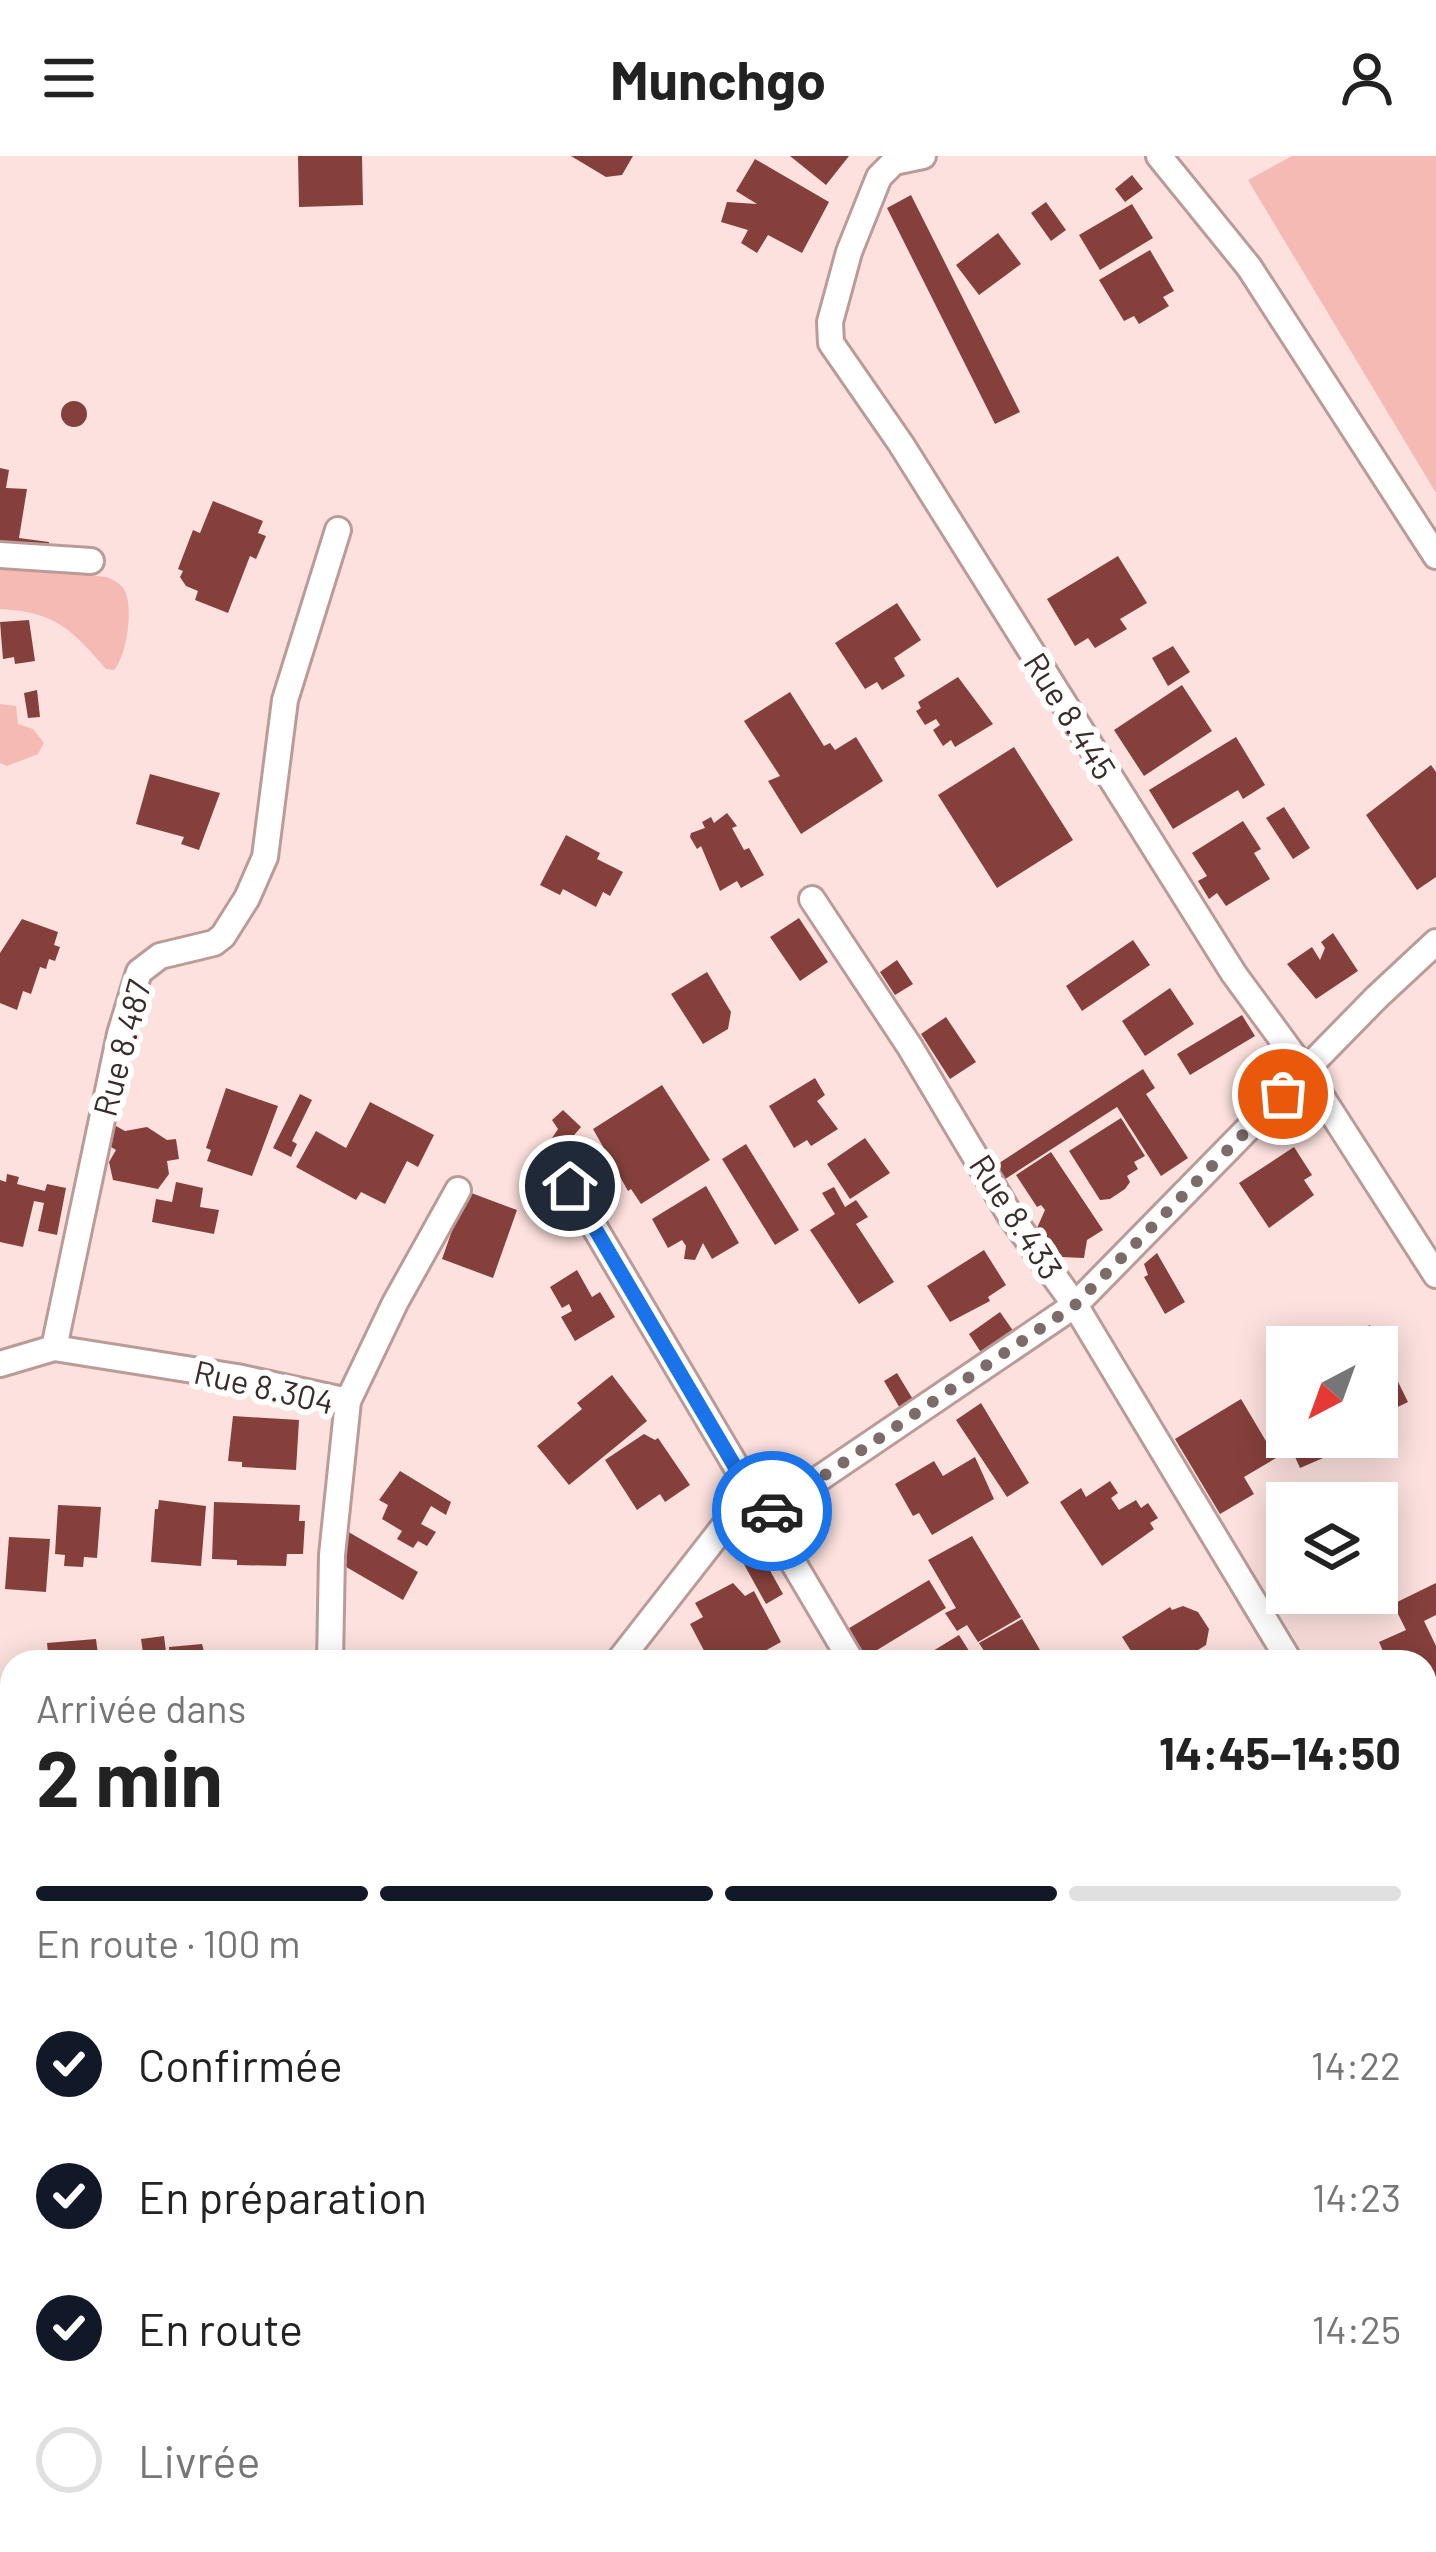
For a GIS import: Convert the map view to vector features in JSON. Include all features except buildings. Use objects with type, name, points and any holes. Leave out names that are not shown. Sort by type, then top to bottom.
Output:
[{"type":"street","name":"Rue 8.445","points":[[922,156],[894,162],[879,177],[849,252],[830,322],[831,343],[901,444],[1234,974],[1304,1071],[1436,1275]]},
{"type":"street","points":[[1160,156],[1249,267],[1436,556]]},
{"type":"street","name":"Rue 8.487","points":[[54,1348],[120,1034],[139,972],[160,956],[214,943],[247,898],[265,856],[285,700],[338,530]]},
{"type":"street","points":[[0,555],[91,562]]},
{"type":"street","name":"Rue 8.433","points":[[812,899],[910,1047],[1010,1215],[1075,1305],[1283,1650]]},
{"type":"street","points":[[764,1516],[1075,1305],[1436,942]]},
{"type":"street","points":[[570,1186],[845,1650]]},
{"type":"street","points":[[348,1401],[395,1303],[458,1190]]},
{"type":"street","name":"Rue 8.304","points":[[0,1364],[54,1348],[237,1377],[348,1401],[332,1555],[330,1650]]},
{"type":"street","points":[[627,1650],[750,1493]]},
{"type":"shaded area","points":[[1292,156],[1436,156],[1436,493],[1248,180]]},
{"type":"shaded area","points":[[0,567],[107,577],[121,585],[129,618],[126,643],[114,670],[106,669],[61,625],[35,614],[0,609]]},
{"type":"shaded area","points":[[0,704],[16,706],[18,724],[33,729],[44,743],[38,754],[7,766],[0,763]]},
{"type":"way so far","points":[[772,1511],[1075,1305],[1283,1094]]},
{"type":"route","points":[[570,1186],[764,1516],[772,1511]]}]
